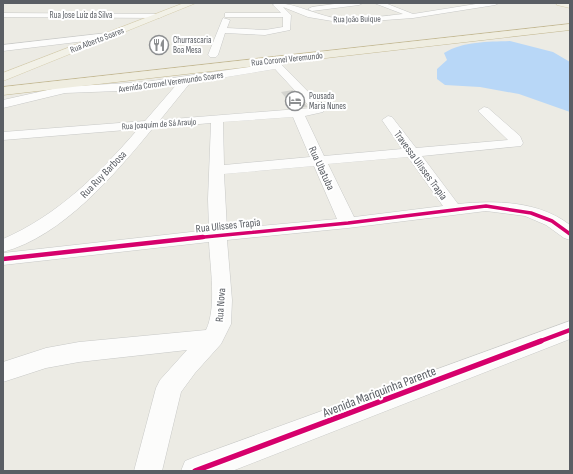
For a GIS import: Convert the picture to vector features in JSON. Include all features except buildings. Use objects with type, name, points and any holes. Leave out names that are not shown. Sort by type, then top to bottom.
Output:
[{"type":"highway","name":"Rua Coronel Veremundo","points":[[5,83],[74,83],[274,63],[570,27]]},
{"type":"main road","name":"Rua Alberto Soares","points":[[5,83],[72,41],[107,36],[192,3]]},
{"type":"main road","points":[[560,3],[570,6]]},
{"type":"street","points":[[223,30],[280,31],[287,28],[287,15],[277,5],[280,3]]},
{"type":"street","name":"Rua João Buique","points":[[280,3],[311,15],[333,20],[413,16],[495,3]]},
{"type":"street","points":[[300,3],[312,9],[359,3]]},
{"type":"street","points":[[378,3],[413,16]]},
{"type":"street","points":[[388,7],[403,4]]},
{"type":"street","points":[[36,6],[20,15],[12,23],[54,24]]},
{"type":"street","name":"Rua João Buique","points":[[312,9],[390,18]]},
{"type":"street","points":[[213,55],[230,11],[287,15]]},
{"type":"street","name":"Rua Jose Luiz da Silva","points":[[3,15],[159,16]]},
{"type":"street","points":[[3,48],[72,41]]},
{"type":"street","name":"Avenida Coronel Veremundo Soares","points":[[65,90],[107,90],[186,81],[274,63]]},
{"type":"street","name":"Rua Joaquim de Sá Araujo","points":[[3,136],[217,120],[316,111],[319,109],[274,63]]},
{"type":"street","name":"Rua Ruy Barbosa","points":[[3,246],[48,224],[73,204],[96,182],[149,125],[186,81]]},
{"type":"street","points":[[3,104],[65,90],[74,83]]},
{"type":"street","points":[[218,170],[516,143],[515,139],[484,112]]},
{"type":"street","name":"Rua Ubatuba","points":[[297,113],[348,223]]},
{"type":"street","name":"Rua Nova","points":[[148,471],[169,388],[186,366],[213,338],[220,324],[222,300],[216,199],[218,170],[217,120]]},
{"type":"street","name":"Travessa Ulisses Trapia","points":[[388,120],[454,210]]},
{"type":"street","points":[[454,210],[486,206],[505,207],[540,217],[564,229],[570,234]]},
{"type":"street","name":"Rua Ulisses Trapia","points":[[3,259],[218,235],[348,223],[454,210]]},
{"type":"street","name":"Rua Ulisses Trapia","points":[[48,224],[48,242],[74,251]]},
{"type":"street","name":"Avenida Mariquinha Parente","points":[[194,471],[570,330]]},
{"type":"street","points":[[3,372],[46,358],[78,352],[213,338]]},
{"type":"water","points":[[510,41],[553,52],[570,62],[570,112],[519,94],[480,87],[445,85],[437,79],[437,69],[447,60],[444,53],[468,44]]},
{"type":"cycle path","points":[[3,259],[218,235],[348,223],[486,206],[508,208],[531,213],[552,221],[570,234]]},
{"type":"cycle path","points":[[195,471],[570,330]]},
{"type":"place","name":"Churrascaria Boa Mesa","points":[[159,45]]},
{"type":"place","name":"Pousada Maria Nunes","points":[[295,101]]}]
